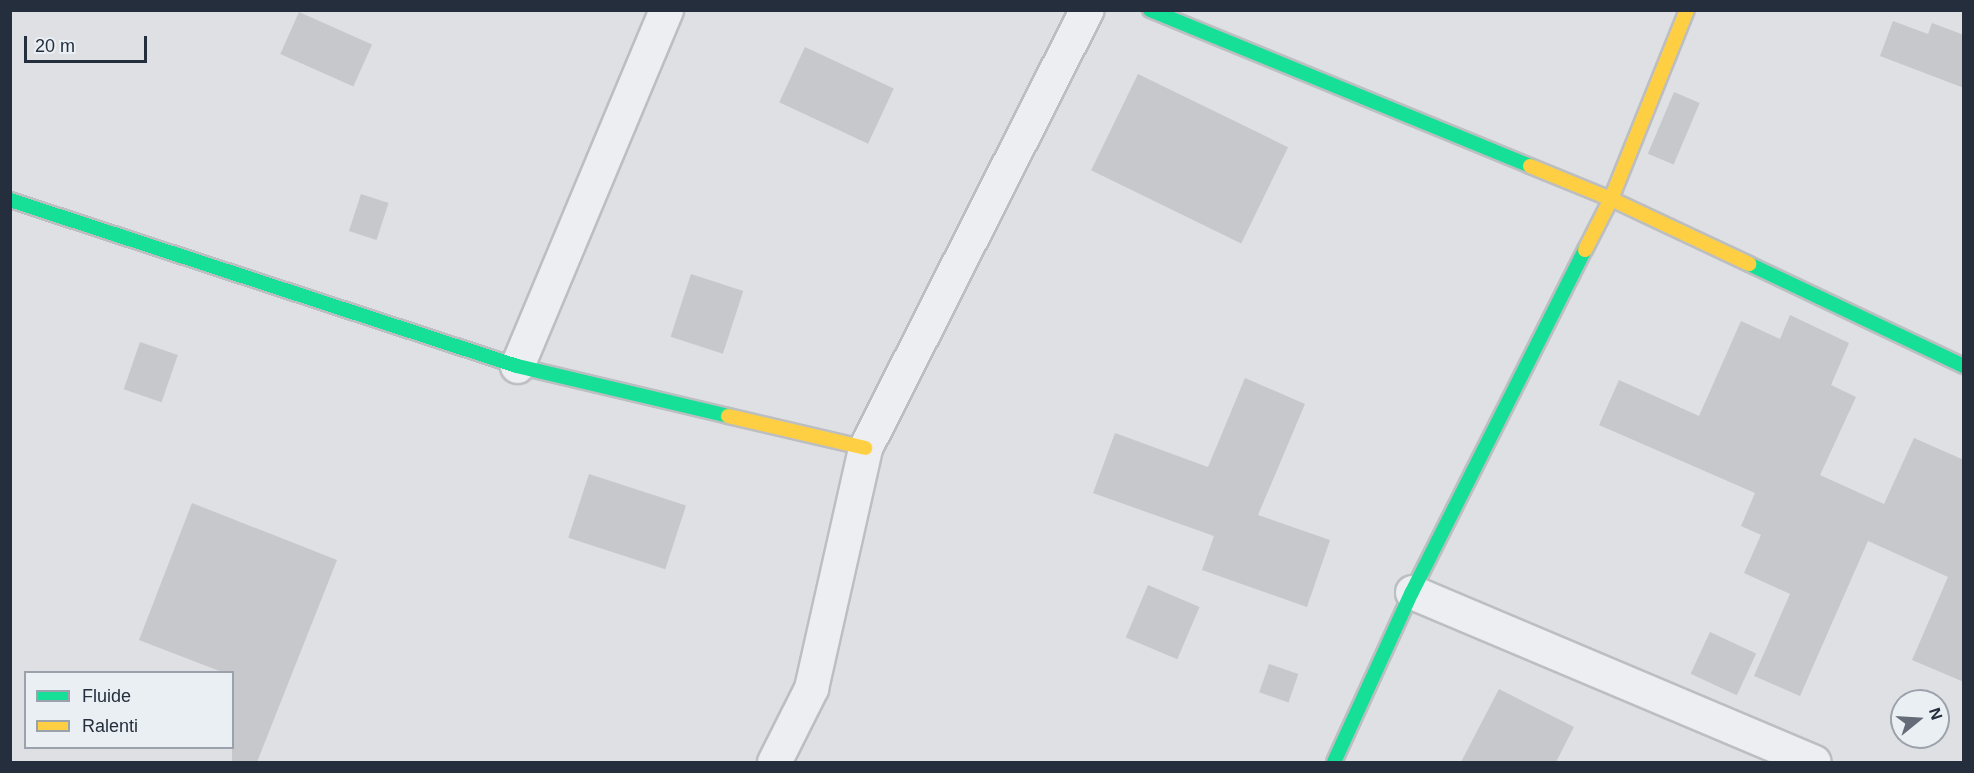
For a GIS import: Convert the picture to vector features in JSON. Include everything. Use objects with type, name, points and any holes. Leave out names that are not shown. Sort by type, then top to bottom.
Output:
[{"type":"street","points":[[518,366],[666,10]]},
{"type":"street","points":[[774,762],[810,688],[865,448],[1086,10]]},
{"type":"street","points":[[1150,10],[1611,199],[1964,366]]},
{"type":"street","points":[[1334,762],[1412,592],[1611,199],[1687,10]]},
{"type":"street","points":[[10,200],[518,366],[865,448]]},
{"type":"street","points":[[1412,592],[1814,762]]},
{"type":"building","points":[[299,12],[372,45],[353,87],[280,54]]},
{"type":"building","points":[[1893,21],[1928,34],[1932,23],[1964,35],[1964,88],[1880,56]]},
{"type":"building","points":[[805,47],[894,88],[868,144],[779,102]]},
{"type":"building","points":[[1138,74],[1288,147],[1241,243],[1091,170]]},
{"type":"building","points":[[1674,92],[1700,103],[1674,165],[1648,154]]},
{"type":"building","points":[[361,194],[389,203],[377,240],[349,231]]},
{"type":"building","points":[[691,274],[743,291],[723,354],[671,337]]},
{"type":"building","points":[[1790,315],[1849,343],[1831,385],[1856,397],[1820,475],[1884,504],[1914,438],[1964,460],[1964,682],[1912,660],[1948,577],[1868,541],[1800,696],[1754,676],[1790,594],[1744,573],[1761,535],[1741,526],[1755,493],[1599,425],[1619,380],[1699,416],[1741,321],[1780,339]]},
{"type":"building","points":[[140,342],[178,355],[162,402],[124,389]]},
{"type":"building","points":[[1245,378],[1305,404],[1258,515],[1330,540],[1307,607],[1202,570],[1214,536],[1093,493],[1115,433],[1208,467]]},
{"type":"building","points":[[589,474],[686,506],[665,569],[568,538]]},
{"type":"building","points":[[192,503],[337,560],[257,762],[232,762],[234,671],[219,671],[139,640]]},
{"type":"building","points":[[1148,585],[1200,607],[1177,659],[1126,637]]},
{"type":"building","points":[[1710,632],[1756,654],[1737,695],[1691,674]]},
{"type":"building","points":[[1269,664],[1298,674],[1289,702],[1259,692]]},
{"type":"building","points":[[1499,689],[1574,727],[1556,762],[1461,762]]},
{"type":"traffic: fast","points":[[1150,10],[1530,166]]},
{"type":"traffic: fast","points":[[10,200],[517,366],[728,416]]},
{"type":"traffic: fast","points":[[1334,762],[1412,592],[1585,250]]},
{"type":"traffic: fast","points":[[1749,264],[1964,366]]},
{"type":"traffic: slow","points":[[1585,250],[1611,199],[1687,10]]},
{"type":"traffic: slow","points":[[1530,166],[1611,199],[1749,264]]},
{"type":"traffic: slow","points":[[728,416],[865,448]]}]
